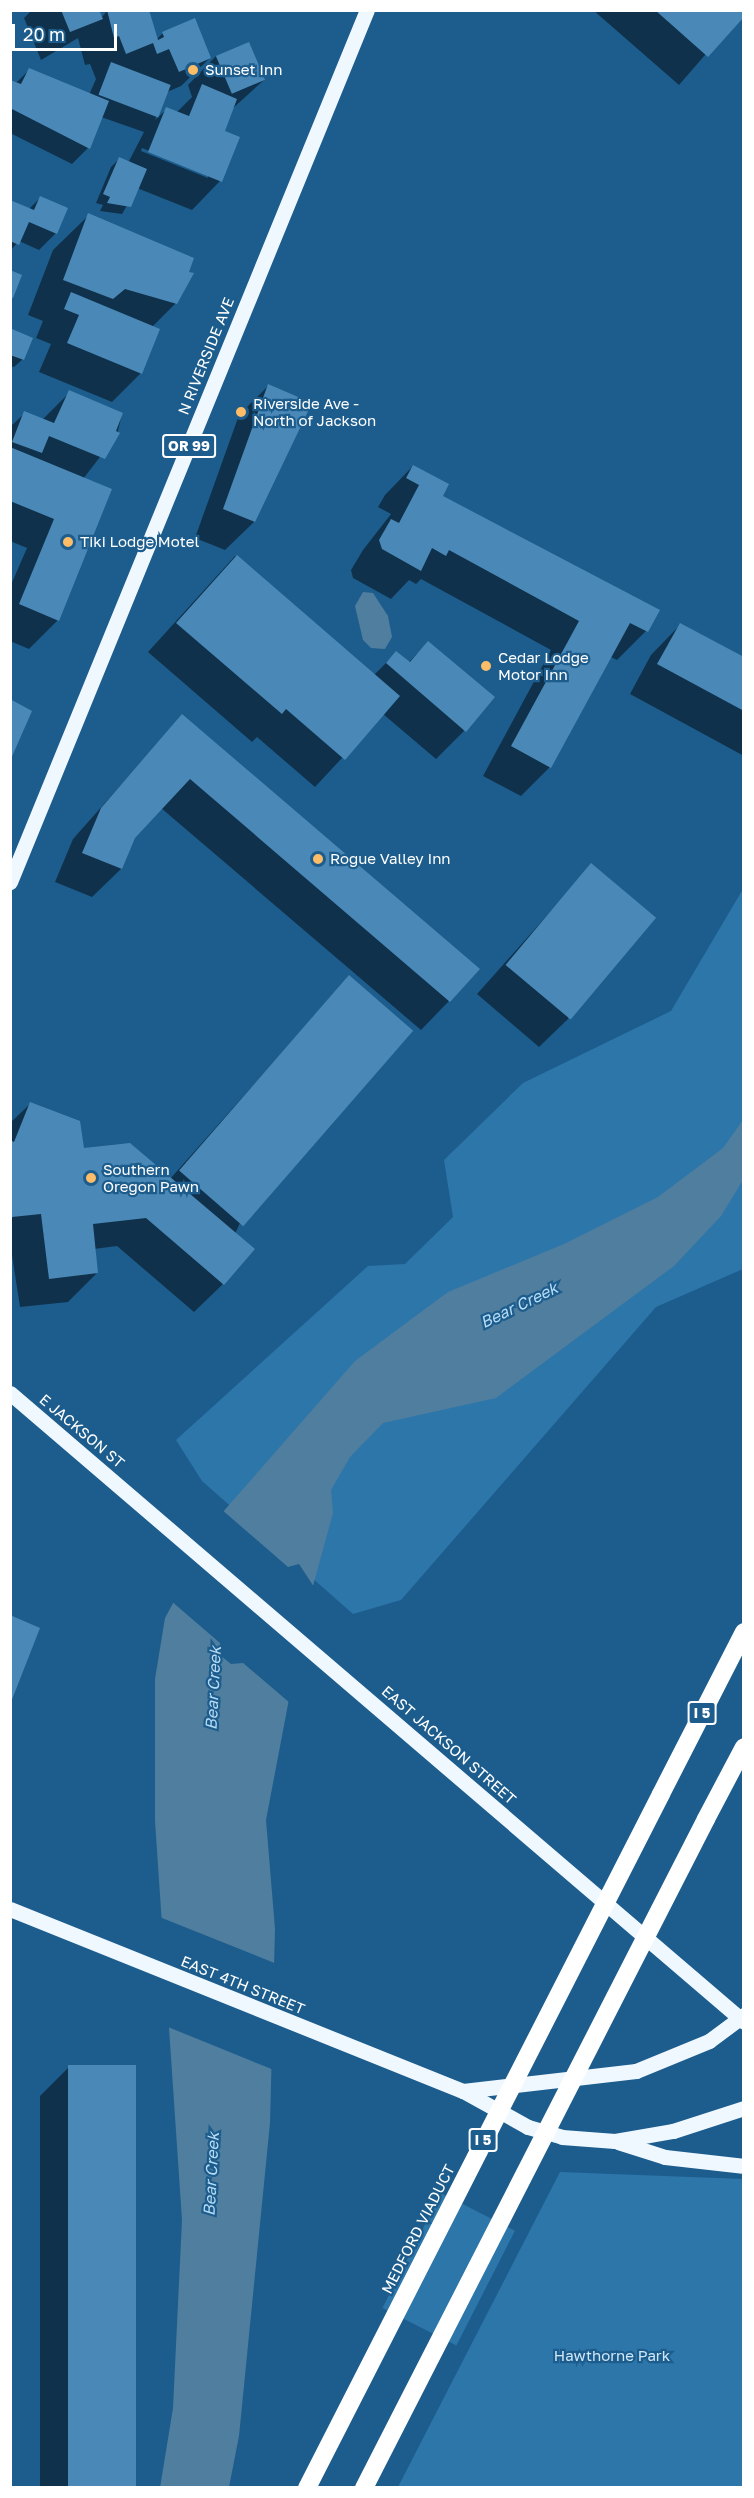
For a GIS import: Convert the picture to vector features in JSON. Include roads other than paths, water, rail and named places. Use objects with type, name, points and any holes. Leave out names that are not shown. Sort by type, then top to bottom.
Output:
[{"type":"highway","name":"MEDFORD VIADUCT","points":[[307,2487],[744,1632]]},
{"type":"highway","points":[[364,2487],[744,1747]]},
{"type":"main road","name":"N RIVERSIDE AVE","points":[[10,882],[367,10]]},
{"type":"main road","name":"E JACKSON ST","points":[[10,1393],[131,1496]]},
{"type":"main road","name":"EAST JACKSON STREET","points":[[131,1496],[742,2019]]},
{"type":"main road","name":"EAST 4TH STREET","points":[[10,1910],[339,2044],[463,2091],[528,2127],[562,2137],[615,2141],[673,2131],[744,2108]]},
{"type":"main road","name":"EAST 4TH STREET","points":[[463,2091],[636,2071],[709,2041],[742,2019]]},
{"type":"main road","points":[[615,2141],[665,2157],[744,2166]]},
{"type":"water","points":[[363,592],[373,593],[388,616],[392,637],[385,649],[371,648],[363,640],[355,606]]},
{"type":"water","name":"Bear Creek","points":[[743,1120],[743,1180],[721,1216],[674,1266],[496,1398],[383,1423],[350,1457],[331,1490],[333,1513],[305,1615],[266,1820],[275,1929],[270,2123],[239,2436],[229,2487],[160,2488],[173,2408],[182,2220],[155,1821],[155,1679],[165,1618],[222,1513],[355,1361],[448,1292],[564,1244],[658,1197],[723,1148]]},
{"type":"place","name":"Sunset Inn","points":[[193,70]]},
{"type":"place","name":"Riverside Ave - North of Jackson","points":[[241,412]]},
{"type":"place","name":"Tiki Lodge Motel","points":[[68,542]]},
{"type":"place","name":"Cedar Lodge Motor Inn","points":[[486,666]]},
{"type":"place","name":"Rogue Valley Inn","points":[[318,859]]},
{"type":"place","name":"Southern Oregon Pawn","points":[[91,1178]]},
{"type":"park label","name":"Hawthorne Park","points":[[612,2356]]}]
